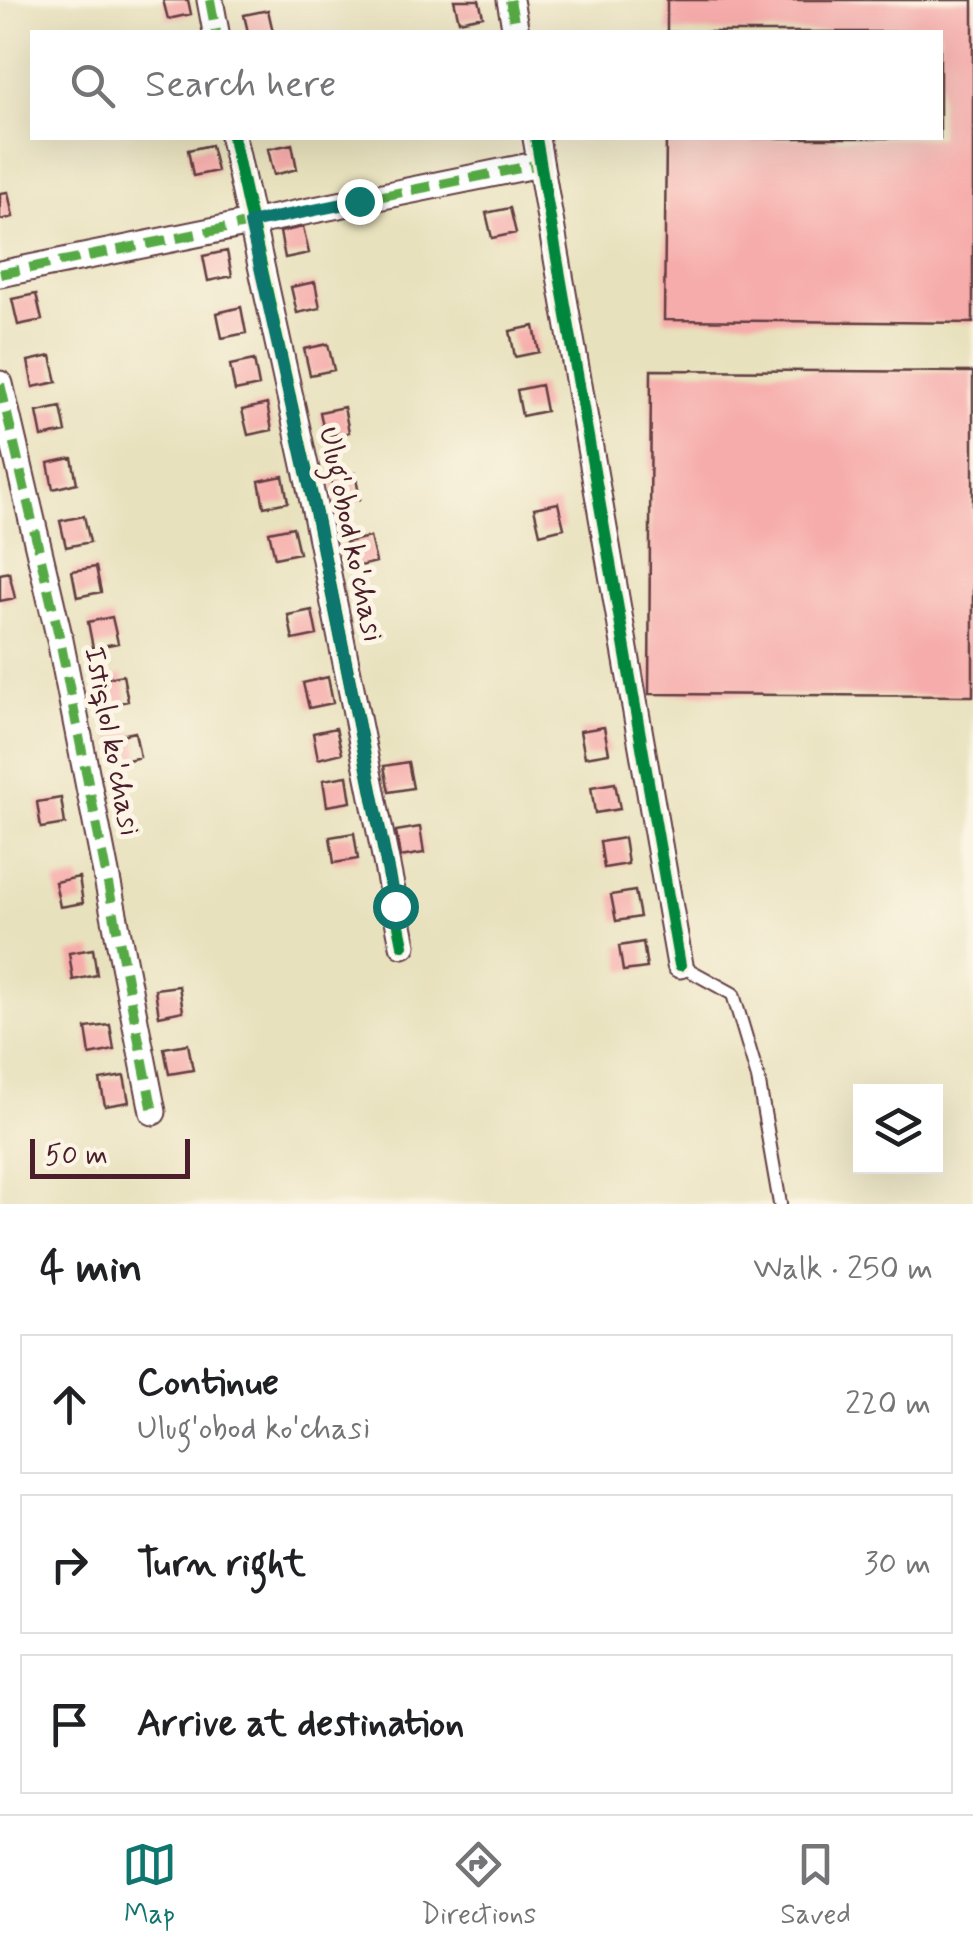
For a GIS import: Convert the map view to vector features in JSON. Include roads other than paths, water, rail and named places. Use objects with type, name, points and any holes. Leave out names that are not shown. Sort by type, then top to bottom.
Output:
[{"type":"street","points":[[210,0],[216,30]]},
{"type":"street","points":[[510,0],[516,30]]},
{"type":"street","name":"Ulug'obod ko'chasi","points":[[233,140],[316,515],[403,945]]},
{"type":"street","points":[[536,140],[680,966]]},
{"type":"street","points":[[0,274],[540,164]]},
{"type":"street","name":"Istiqlol ko'chasi","points":[[0,384],[60,640],[154,1112]]},
{"type":"lane","points":[[680,966],[734,994],[758,1078],[780,1204]]}]
